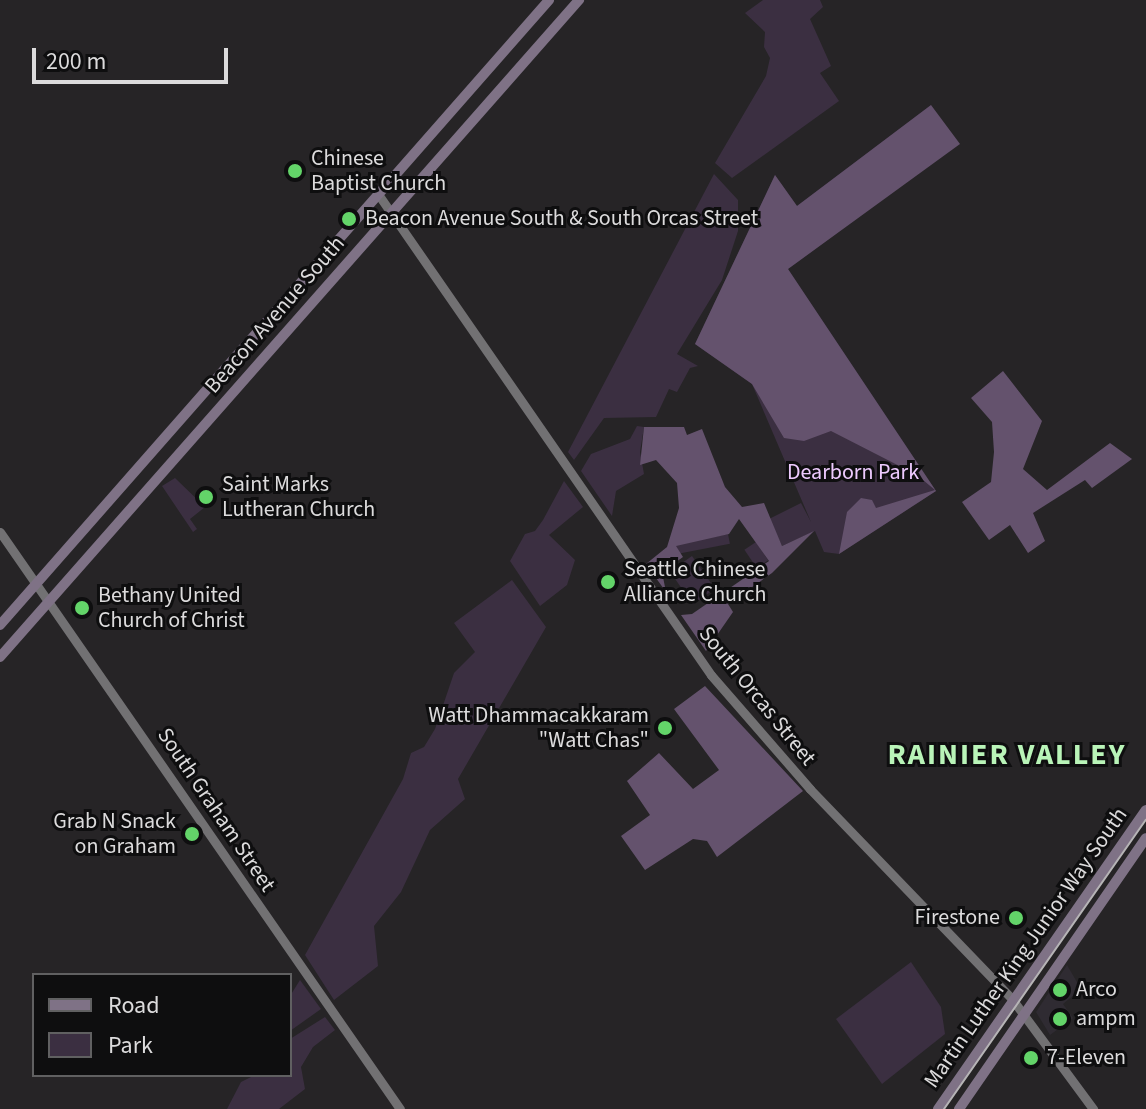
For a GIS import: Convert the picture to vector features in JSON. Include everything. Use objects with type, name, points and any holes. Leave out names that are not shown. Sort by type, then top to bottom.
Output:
[{"type":"main road","name":"Beacon Avenue South","points":[[0,625],[549,0]]},
{"type":"main road","name":"Beacon Avenue South","points":[[0,657],[579,0]]},
{"type":"main road","name":"Martin Luther King Junior Way South","points":[[938,1109],[1146,810]]},
{"type":"main road","name":"Martin Luther King Junior Way South","points":[[959,1109],[1146,838]]},
{"type":"street","name":"South Orcas Street","points":[[378,194],[711,675],[810,789],[1012,999],[1093,1109]]},
{"type":"street","name":"South Graham Street","points":[[0,532],[400,1109]]},
{"type":"shaded area","name":"Dearborn Park","points":[[931,105],[960,144],[788,269],[936,491],[839,554],[847,512],[861,498],[872,500],[876,508],[935,490],[917,475],[831,431],[804,441],[784,438],[752,384],[695,344],[775,175],[797,206]]},
{"type":"shaded area","points":[[1003,371],[1042,421],[1023,469],[1047,490],[1110,443],[1132,459],[1092,488],[1085,480],[1033,513],[1045,541],[1028,553],[1010,525],[989,540],[962,502],[991,482],[994,452],[992,422],[971,398]]},
{"type":"shaded area","points":[[644,427],[684,427],[687,435],[702,429],[725,487],[742,507],[764,503],[782,546],[814,531],[772,573],[728,604],[733,612],[706,651],[681,615],[692,614],[769,561],[739,519],[729,534],[676,546],[683,557],[662,572],[666,592],[646,564],[667,547],[679,508],[677,483],[656,460],[640,465]]},
{"type":"shaded area","points":[[705,686],[803,791],[717,857],[707,841],[693,839],[645,870],[621,836],[650,815],[627,781],[659,753],[693,789],[719,770],[674,709]]},
{"type":"shaded area","points":[[1067,965],[1081,989],[1063,1004],[1073,1018],[1050,1035],[1036,1012]]},
{"type":"green space","points":[[763,0],[820,0],[823,7],[810,19],[831,66],[820,73],[839,101],[732,178],[715,163],[766,76],[770,58],[764,47],[765,32],[745,13]]},
{"type":"green space","name":"Dearborn Park","points":[[931,105],[864,213],[788,269],[936,491],[839,554],[824,552],[815,531],[782,546],[769,519],[801,503],[811,522],[752,384],[695,344],[775,175],[797,206]]},
{"type":"green space","points":[[714,174],[738,200],[738,231],[722,280],[677,354],[698,366],[690,368],[677,392],[669,389],[656,417],[604,418],[574,460],[568,452]]},
{"type":"green space","points":[[637,426],[644,427],[640,452],[644,474],[616,491],[612,516],[581,471],[591,454],[630,439]]},
{"type":"green space","points":[[175,478],[205,507],[190,519],[197,529],[193,532],[162,486]]},
{"type":"green space","points":[[564,481],[583,507],[549,535],[575,560],[567,585],[540,606],[510,561],[525,534],[535,531],[543,520]]},
{"type":"green space","points":[[728,534],[730,544],[677,554],[675,544]]},
{"type":"green space","points":[[756,542],[768,560],[757,568],[744,550]]},
{"type":"green space","points":[[692,556],[715,589],[693,604],[670,571]]},
{"type":"green space","points":[[512,580],[546,627],[458,779],[465,799],[430,830],[401,892],[374,926],[378,966],[334,1000],[305,955],[403,779],[411,753],[424,747],[435,729],[454,673],[475,652],[454,623]]},
{"type":"green space","points":[[911,962],[941,1007],[945,1034],[882,1084],[836,1019]]},
{"type":"green space","points":[[300,980],[321,1009],[292,1030],[292,993]]},
{"type":"green space","points":[[325,1017],[335,1030],[313,1047],[301,1067],[305,1089],[279,1109],[227,1109],[241,1082],[251,1077],[292,1077],[292,1038]]},
{"type":"tram line","points":[[944,1109],[1146,819]]},
{"type":"place","name":"Chinese Baptist Church","points":[[295,171]]},
{"type":"place","name":"Beacon Avenue South & South Orcas Street","points":[[349,219]]},
{"type":"place","name":"Saint Marks Lutheran Church","points":[[206,497]]},
{"type":"place","name":"Seattle Chinese Alliance Church","points":[[608,582]]},
{"type":"place","name":"Bethany United Church of Christ","points":[[82,608]]},
{"type":"place","name":"Watt Dhammacakkaram \"Watt Chas\"","points":[[665,728]]},
{"type":"place","name":"Grab N Snack on Graham","points":[[192,834]]},
{"type":"place","name":"Firestone","points":[[1016,918]]},
{"type":"place","name":"Arco","points":[[1060,990]]},
{"type":"place","name":"ampm","points":[[1060,1019]]},
{"type":"place","name":"7-Eleven","points":[[1031,1058]]},
{"type":"district","name":"RAINIER VALLEY","points":[[1007,755]]}]
